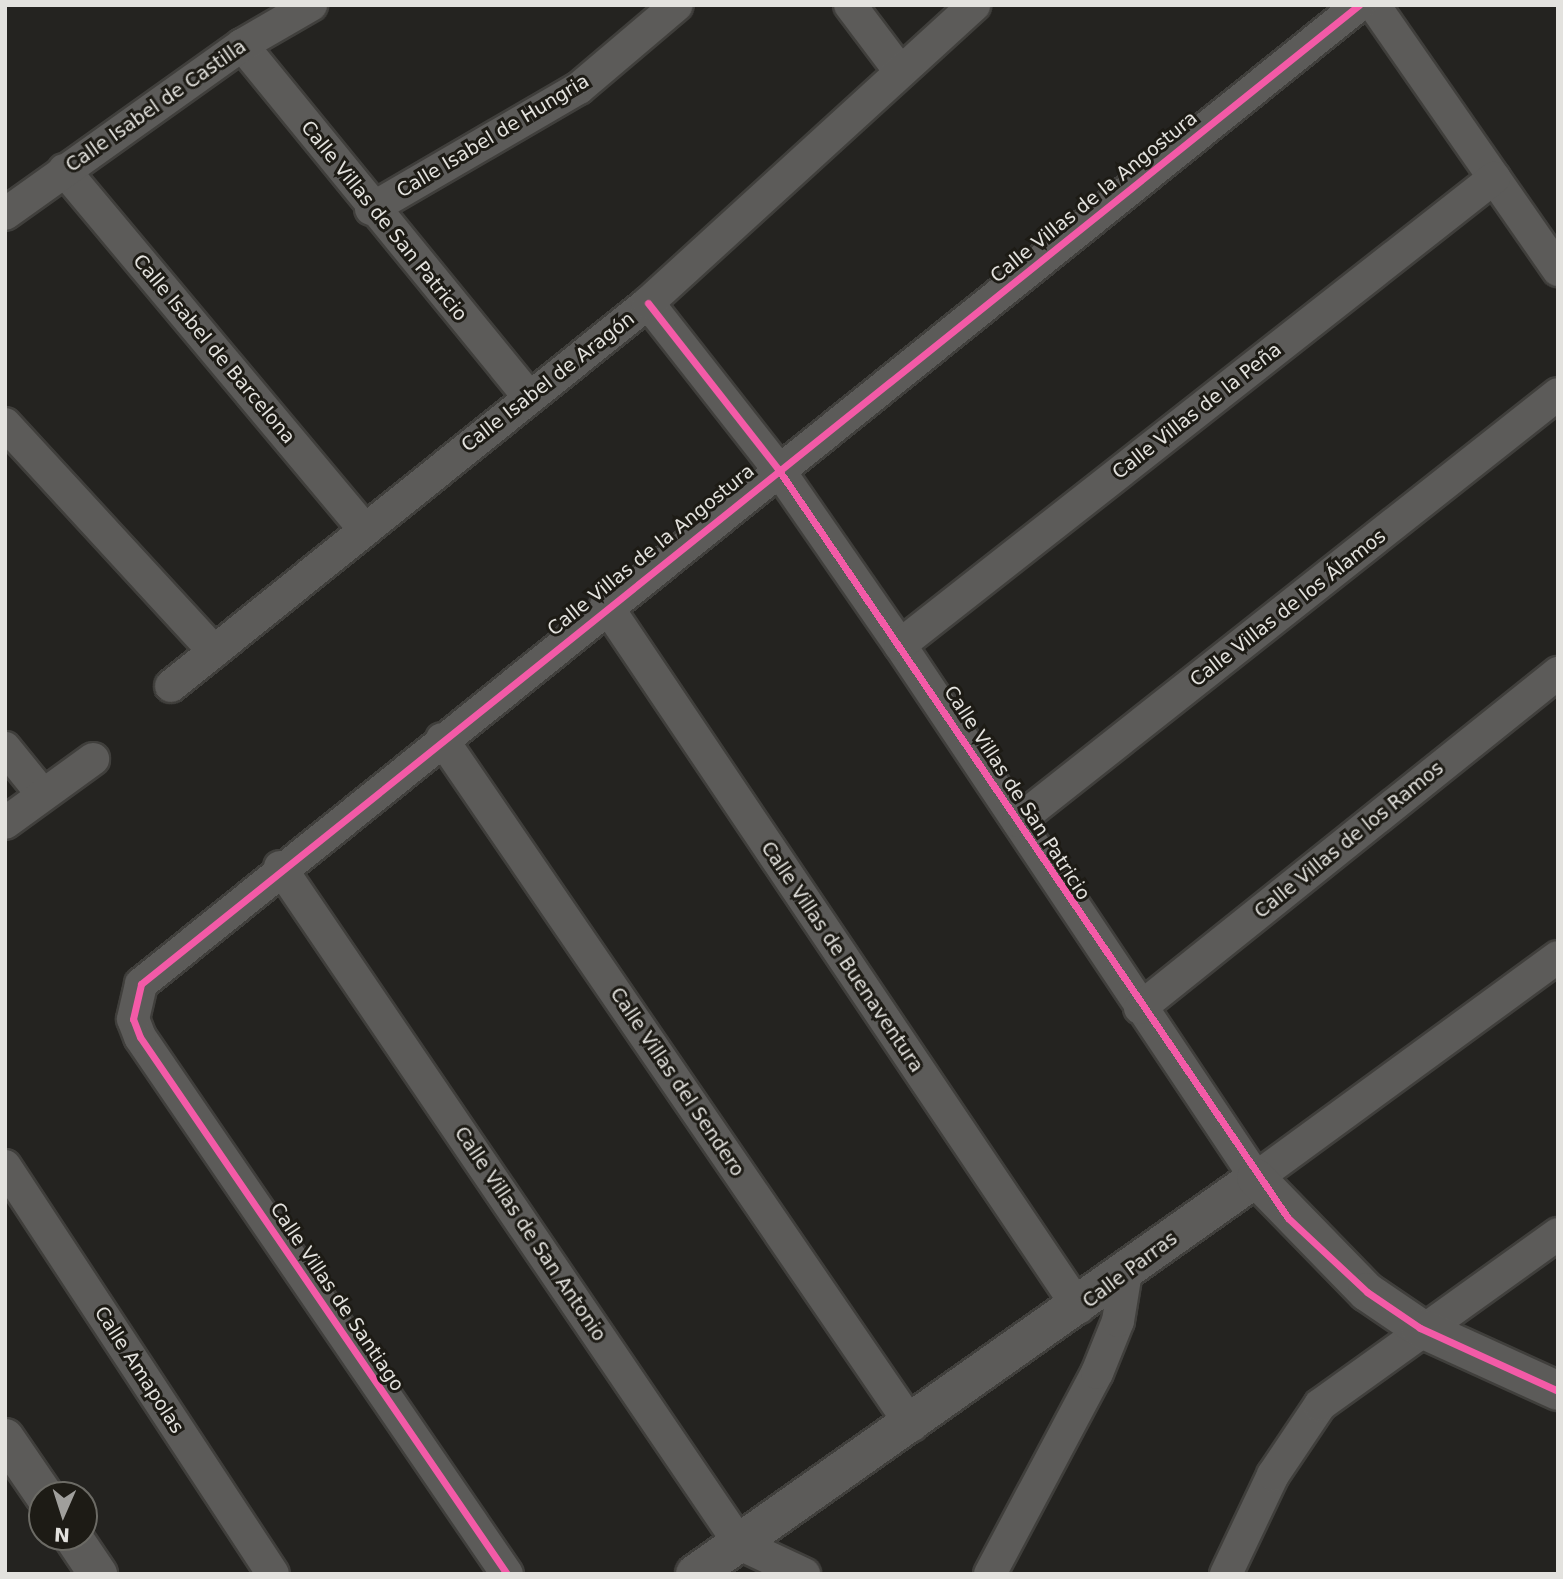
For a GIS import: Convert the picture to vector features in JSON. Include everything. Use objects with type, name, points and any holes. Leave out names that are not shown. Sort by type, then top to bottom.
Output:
[{"type":"street","name":"Calle Isabel de Castilla","points":[[5,214],[242,45],[311,5]]},
{"type":"street","name":"Calle Isabel de Hungria","points":[[371,209],[579,88],[677,5]]},
{"type":"street","points":[[850,5],[898,70]]},
{"type":"street","name":"Calle Isabel de Aragón","points":[[170,686],[528,396],[648,303],[898,70],[975,5]]},
{"type":"street","name":"Calle Villas de la Angostura","points":[[140,1037],[133,1019],[141,984],[280,867],[1359,5]]},
{"type":"street","points":[[1374,5],[1558,270]]},
{"type":"street","name":"Calle Villas de San Patricio","points":[[242,45],[371,209],[528,396]]},
{"type":"street","name":"Calle Isabel de Barcelona","points":[[64,170],[364,529]]},
{"type":"street","name":"Calle Villas de la Peña","points":[[900,645],[1494,178]]},
{"type":"street","name":"Calle Villas de San Patricio","points":[[648,303],[778,469],[900,645],[1256,1178],[1331,1261],[1420,1328],[1556,1393]]},
{"type":"street","name":"Calle Villas de los Álamos","points":[[1018,821],[1558,394]]},
{"type":"street","points":[[5,424],[214,651]]},
{"type":"street","name":"Calle Villas de Buenaventura","points":[[606,605],[1079,1308]]},
{"type":"street","name":"Calle Villas de los Ramos","points":[[1140,1007],[1558,673]]},
{"type":"street","name":"Calle Villas del Sendero","points":[[442,739],[912,1426]]},
{"type":"street","points":[[5,748],[43,795]]},
{"type":"street","points":[[5,823],[93,759]]},
{"type":"street","name":"Calle Villas de San Antonio","points":[[280,867],[740,1544]]},
{"type":"street","name":"Calle Parras","points":[[695,1574],[1079,1308],[1558,957]]},
{"type":"street","name":"Calle Villas de Santiago","points":[[140,1037],[507,1574]]},
{"type":"street","name":"Calle Amapolas","points":[[5,1166],[273,1574]]},
{"type":"street","points":[[1226,1574],[1273,1475],[1320,1405],[1420,1328],[1558,1234]]},
{"type":"street","points":[[990,1574],[1097,1373],[1118,1321],[1126,1272]]},
{"type":"street","points":[[5,1438],[34,1481]]},
{"type":"street","points":[[740,1544],[804,1574]]},
{"type":"street","points":[[82,1551],[98,1574]]},
{"type":"cycle path","points":[[507,1574],[140,1037],[133,1019],[141,984],[1359,5]]},
{"type":"cycle path","points":[[648,303],[778,469],[1288,1218],[1367,1292],[1420,1328],[1558,1391]]}]
